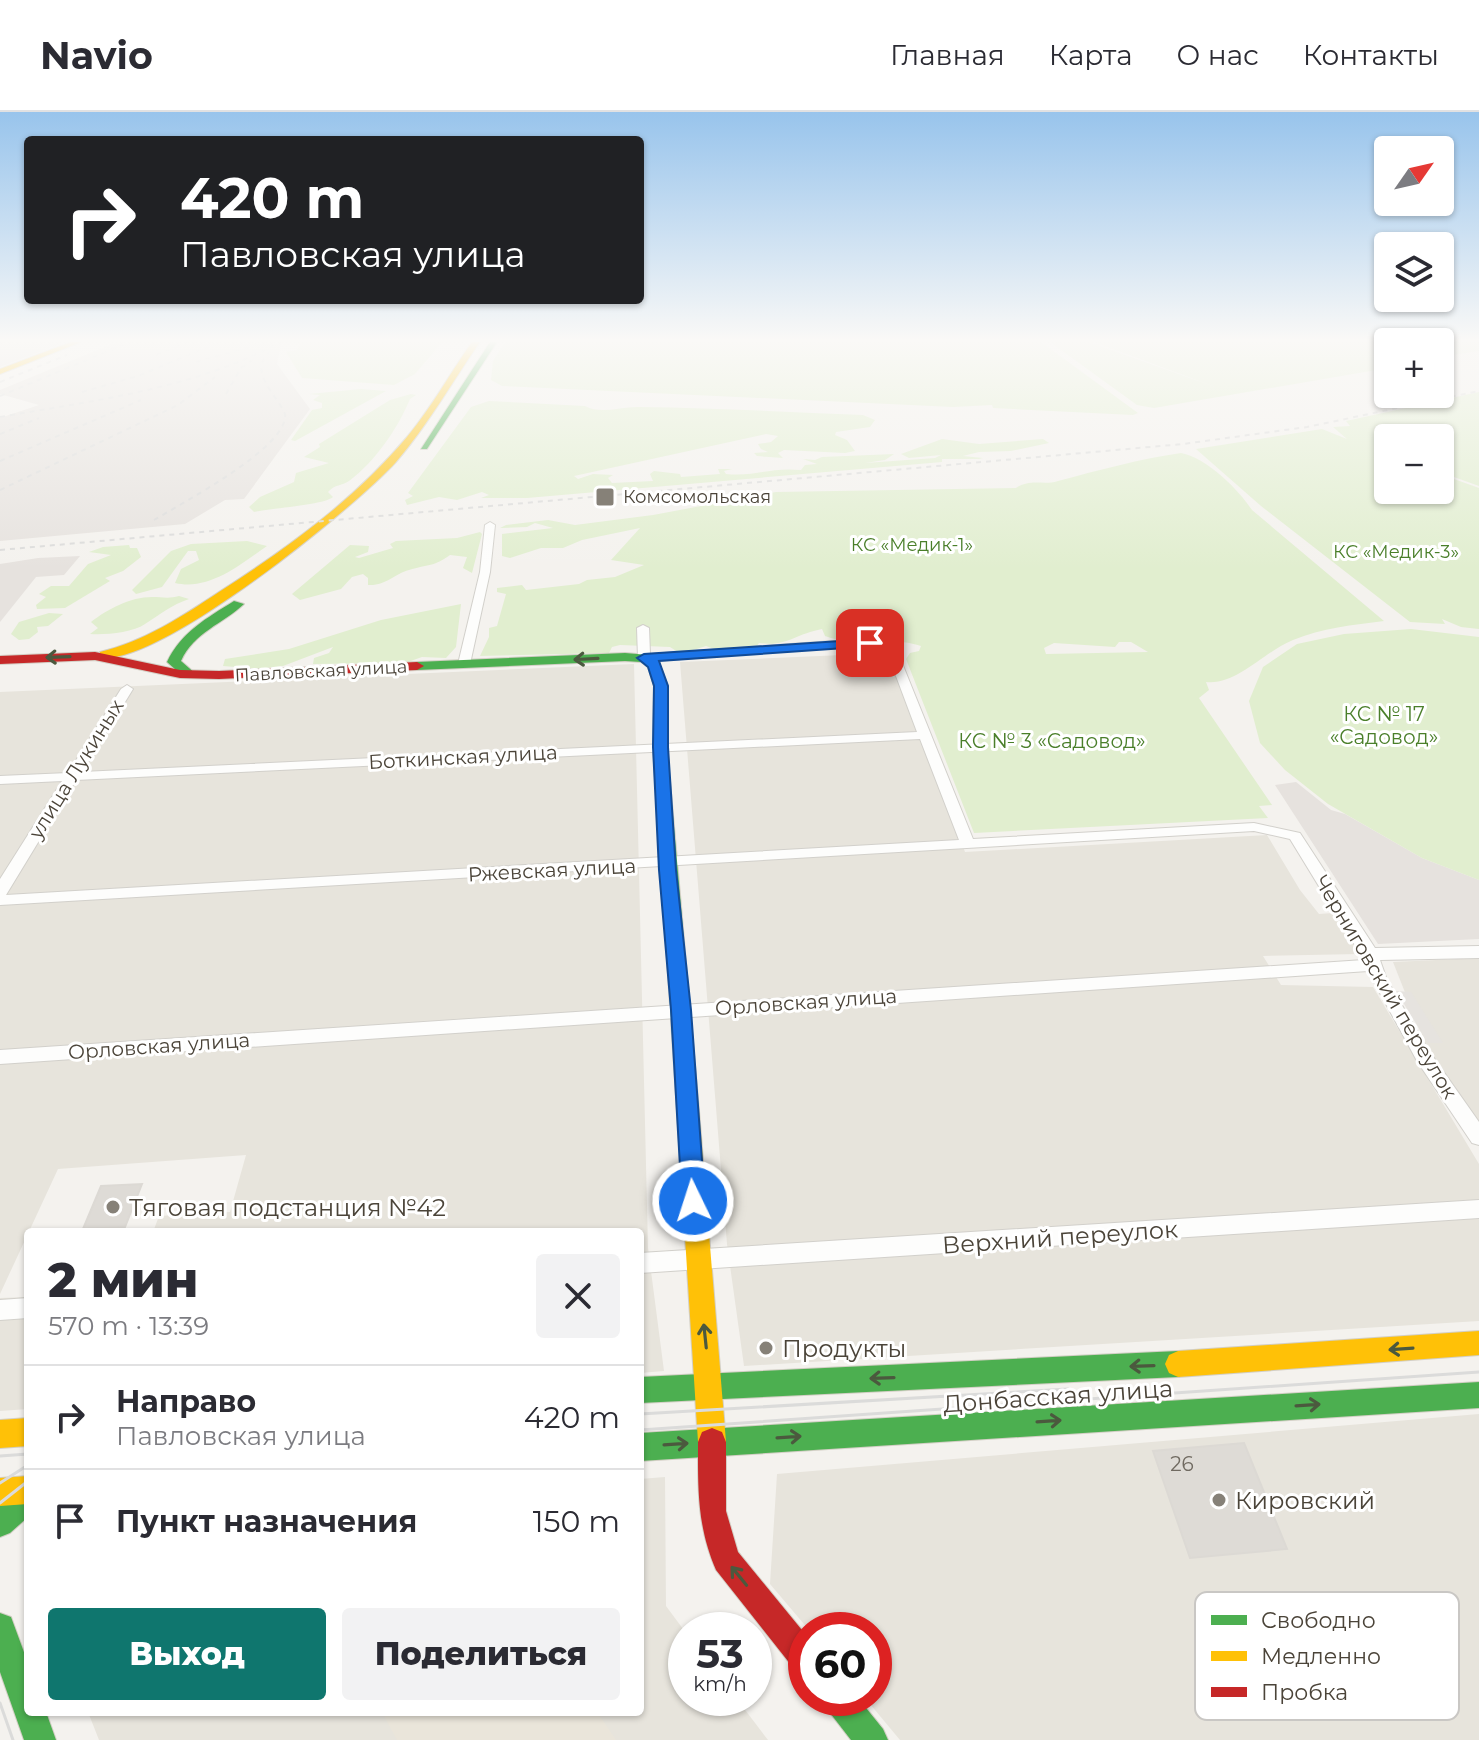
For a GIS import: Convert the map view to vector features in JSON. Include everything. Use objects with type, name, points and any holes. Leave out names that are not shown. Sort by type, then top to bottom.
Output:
[{"type":"main road","points":[[95,656],[127,650],[192,616],[281,558],[355,499],[425,418]]},
{"type":"main road","points":[[190,675],[174,662],[175,655],[193,635],[328,540],[374,500],[431,438],[444,418]]},
{"type":"main road","points":[[192,616],[188,622],[191,624],[214,621]]},
{"type":"main road","name":"Павловская улица","points":[[0,660],[95,656],[190,675],[464,664],[651,665]]},
{"type":"main road","points":[[651,665],[661,686],[660,747],[667,863],[681,1010],[697,1260],[710,1385],[712,1511],[726,1560],[788,1637]]},
{"type":"main road","name":"Донбасская улица","points":[[644,1390],[1162,1365],[1479,1343]]},
{"type":"main road","name":"Донбасская улица","points":[[644,1447],[1479,1395]]},
{"type":"main road","points":[[0,1434],[24,1432]]},
{"type":"main road","points":[[0,1448],[24,1434]]},
{"type":"main road","points":[[0,1492],[24,1490]]},
{"type":"main road","points":[[0,1523],[24,1502]]},
{"type":"main road","points":[[0,1628],[24,1696]]},
{"type":"main road","points":[[31,1716],[40,1740]]},
{"type":"main road","points":[[853,1716],[872,1740]]},
{"type":"street","points":[[464,664],[485,572],[490,525]]},
{"type":"street","points":[[643,628],[651,665]]},
{"type":"street","name":"Павловская улица","points":[[651,665],[848,643],[883,645],[896,655],[927,735]]},
{"type":"street","name":"улица Лукиных","points":[[0,891],[127,689]]},
{"type":"street","points":[[927,735],[968,844]]},
{"type":"street","name":"Боткинская улица","points":[[0,780],[927,735]]},
{"type":"street","name":"Ржевская улица","points":[[0,900],[1254,827],[1295,836]]},
{"type":"street","name":"Черниговский переулок","points":[[1295,836],[1371,960],[1423,1056],[1479,1137]]},
{"type":"street","name":"Орловская улица","points":[[0,1057],[1479,952]]},
{"type":"street","name":"Верхний переулок","points":[[644,1263],[1479,1209]]},
{"type":"street","points":[[0,1310],[24,1308]]},
{"type":"shaded area","points":[[0,418],[303,418],[244,499],[225,500],[185,524],[0,541]]},
{"type":"shaded area","points":[[80,556],[64,575],[36,577],[0,622],[0,564]]},
{"type":"shaded area","points":[[889,653],[965,852],[1267,835],[1300,890],[1319,914],[1333,913],[1359,954],[1263,956],[1281,985],[1373,987],[1479,1164],[1479,1321],[744,1366],[727,1244],[680,662]]},
{"type":"shaded area","points":[[634,664],[648,1248],[664,1371],[644,1373],[644,1228],[154,1228],[159,1216],[230,1212],[246,1155],[58,1169],[31,1228],[24,1228],[24,1242],[0,1294],[0,692]]},
{"type":"shaded area","points":[[1296,782],[1331,810],[1345,814],[1422,858],[1479,880],[1479,939],[1378,944],[1275,785]]},
{"type":"shaded area","points":[[1479,958],[1479,1137],[1440,1081],[1393,962]]},
{"type":"shaded area","points":[[1396,991],[1411,992],[1443,1043],[1428,1043]]},
{"type":"shaded area","points":[[24,1297],[24,1409],[0,1411],[0,1298]]},
{"type":"shaded area","points":[[1479,1414],[1479,1740],[900,1740],[880,1716],[892,1716],[892,1612],[794,1612],[770,1584],[777,1474]]},
{"type":"shaded area","points":[[665,1477],[666,1606],[670,1612],[668,1612],[668,1716],[750,1716],[768,1740],[99,1740],[90,1716],[644,1716],[644,1479]]},
{"type":"shaded area","points":[[384,1716],[600,1716],[616,1740],[397,1740]]},
{"type":"green space","points":[[306,418],[337,418],[295,441],[291,440]]},
{"type":"green space","points":[[361,418],[401,418],[368,464],[349,481],[328,492],[333,497],[328,500],[254,512],[249,507],[260,497],[294,482],[296,473],[329,463],[304,457],[320,447],[319,444]]},
{"type":"green space","points":[[463,418],[875,420],[870,427],[836,432],[835,435],[847,440],[855,451],[845,453],[784,450],[778,453],[783,458],[757,456],[754,453],[768,452],[758,444],[771,442],[778,436],[766,434],[574,476],[578,479],[593,474],[613,475],[608,478],[612,483],[653,481],[650,474],[654,471],[680,474],[681,477],[720,474],[718,469],[732,469],[724,471],[736,475],[801,470],[805,465],[817,464],[803,459],[822,457],[894,454],[885,460],[865,463],[935,458],[941,455],[909,458],[901,454],[942,439],[979,444],[1043,439],[1049,443],[963,456],[983,458],[979,459],[942,459],[942,462],[527,498],[481,498],[489,495],[482,492],[457,500],[439,497],[407,505],[405,500],[413,496],[408,493]]},
{"type":"green space","name":"КС «Медик-3»","points":[[1360,418],[1479,418],[1479,486],[1454,477],[1454,424],[1374,424],[1374,504],[1454,504],[1454,479],[1479,488],[1479,629],[1461,627],[1442,619],[1445,624],[1410,622],[1261,506],[1196,449],[1322,429],[1347,439],[1333,427],[1350,426],[1346,421]]},
{"type":"green space","points":[[1181,453],[1211,468],[1239,493],[1252,510],[1384,621],[1304,636],[1282,645],[1240,673],[1218,682],[1206,682],[1209,690],[1199,698],[1272,805],[1259,806],[1268,818],[974,833],[906,659],[910,653],[919,651],[921,646],[909,643],[849,641],[825,636],[822,629],[784,642],[759,643],[756,647],[717,650],[706,646],[681,654],[670,647],[620,645],[612,647],[609,653],[480,656],[489,637],[489,628],[497,626],[506,594],[497,592],[497,588],[522,585],[526,590],[579,584],[615,577],[644,565],[611,560],[640,528],[582,540],[563,548],[541,548],[510,558],[502,556],[502,534],[553,528],[535,523],[527,527],[500,528],[506,525],[548,520],[575,525],[653,515],[776,492],[1016,488],[1027,483],[1053,482]],"holes":[[[1119,642],[1131,642],[1148,652],[1046,654],[1044,648],[1054,643],[1115,647]]]},
{"type":"green space","points":[[480,532],[472,573],[463,568],[467,557],[450,555],[380,584],[368,585],[368,578],[363,574],[352,577],[341,589],[300,600],[292,594],[350,545],[369,546],[368,552],[355,557],[359,558],[393,548],[390,544],[396,541],[457,538]]},
{"type":"green space","points":[[247,541],[267,546],[224,575],[200,583],[175,583],[181,569],[199,560],[196,551],[188,551],[162,587],[136,594],[132,590],[171,551],[191,544]]},
{"type":"green space","points":[[129,545],[130,548],[137,548],[141,557],[123,571],[105,578],[110,581],[65,608],[37,609],[36,605],[46,597],[39,594],[51,586],[69,586],[88,564],[111,555],[89,552],[103,547]]},
{"type":"green space","points":[[179,596],[189,599],[133,630],[90,634],[98,628],[91,622],[120,605],[136,599]]},
{"type":"green space","points":[[461,604],[456,647],[446,658],[422,657],[405,663],[313,664],[314,658],[329,653],[333,647],[283,666],[258,669],[223,666],[225,659],[289,649],[381,620]]},
{"type":"green space","points":[[49,613],[63,614],[48,626],[37,627],[38,632],[29,639],[19,640],[11,634],[19,622]]},
{"type":"green space","name":"КС № 17 «Садовод»","points":[[1411,629],[1479,637],[1479,880],[1422,858],[1328,804],[1285,770],[1260,743],[1249,701],[1263,667],[1297,644],[1344,634]]},
{"type":"building","name":"Тяговая подстанция №42","points":[[142,1184],[125,1227],[83,1228],[101,1186]]},
{"type":"building","name":"Кировский","points":[[1244,1443],[1287,1549],[1190,1558],[1153,1451]]},
{"type":"tram line","points":[[644,1430],[1479,1372]]},
{"type":"tram line","points":[[644,1414],[1068,1389]]},
{"type":"tram line","points":[[0,1456],[24,1454]]},
{"type":"tram line","points":[[0,1483],[24,1468]]},
{"type":"tram line","points":[[0,1503],[24,1484]]},
{"type":"tram line","points":[[0,1703],[13,1740]]},
{"type":"railway","points":[[0,434],[39,418]]},
{"type":"railway","points":[[0,461],[99,418]]},
{"type":"railway","points":[[0,490],[151,418]]},
{"type":"railway","points":[[154,520],[253,458],[282,427],[284,418]]},
{"type":"railway","points":[[0,550],[1183,444],[1350,418]]},
{"type":"traffic: fast","points":[[424,447],[443,418]]},
{"type":"traffic: fast","points":[[190,675],[174,662],[185,643],[201,628],[238,604]]},
{"type":"traffic: fast","points":[[417,666],[625,657],[644,658],[654,665],[661,686],[660,747],[688,1111]]},
{"type":"traffic: fast","points":[[644,1390],[1178,1364]]},
{"type":"traffic: fast","points":[[644,1447],[1479,1395]]},
{"type":"traffic: fast","points":[[0,1523],[24,1502]]},
{"type":"traffic: fast","points":[[0,1628],[24,1696]]},
{"type":"traffic: fast","points":[[31,1716],[40,1740]]},
{"type":"traffic: fast","points":[[853,1716],[872,1740]]},
{"type":"traffic: slow","points":[[105,655],[150,640],[271,563],[321,526],[368,484],[426,418]]},
{"type":"traffic: slow","points":[[688,1111],[712,1442]]},
{"type":"traffic: slow","points":[[1178,1364],[1479,1343]]},
{"type":"traffic: slow","points":[[0,1434],[24,1432]]},
{"type":"traffic: slow","points":[[0,1492],[24,1490]]},
{"type":"traffic: jam","points":[[0,660],[95,656],[180,674],[219,675],[417,666]]},
{"type":"traffic: jam","points":[[712,1442],[712,1511],[726,1560],[788,1637]]},
{"type":"place","name":"Комсомольская","points":[[605,497]]},
{"type":"place","name":"Тяговая подстанция №42","points":[[113,1207]]},
{"type":"place","name":"Продукты","points":[[766,1348]]},
{"type":"place","name":"Кировский","points":[[1219,1500]]},
{"type":"route","points":[[693,1201],[660,747],[661,686],[658,671],[644,658],[870,643]]},
{"type":"park label","name":"КС «Медик-1»","points":[[912,545]]},
{"type":"park label","name":"КС № 3 «Садовод»","points":[[1052,741]]}]
